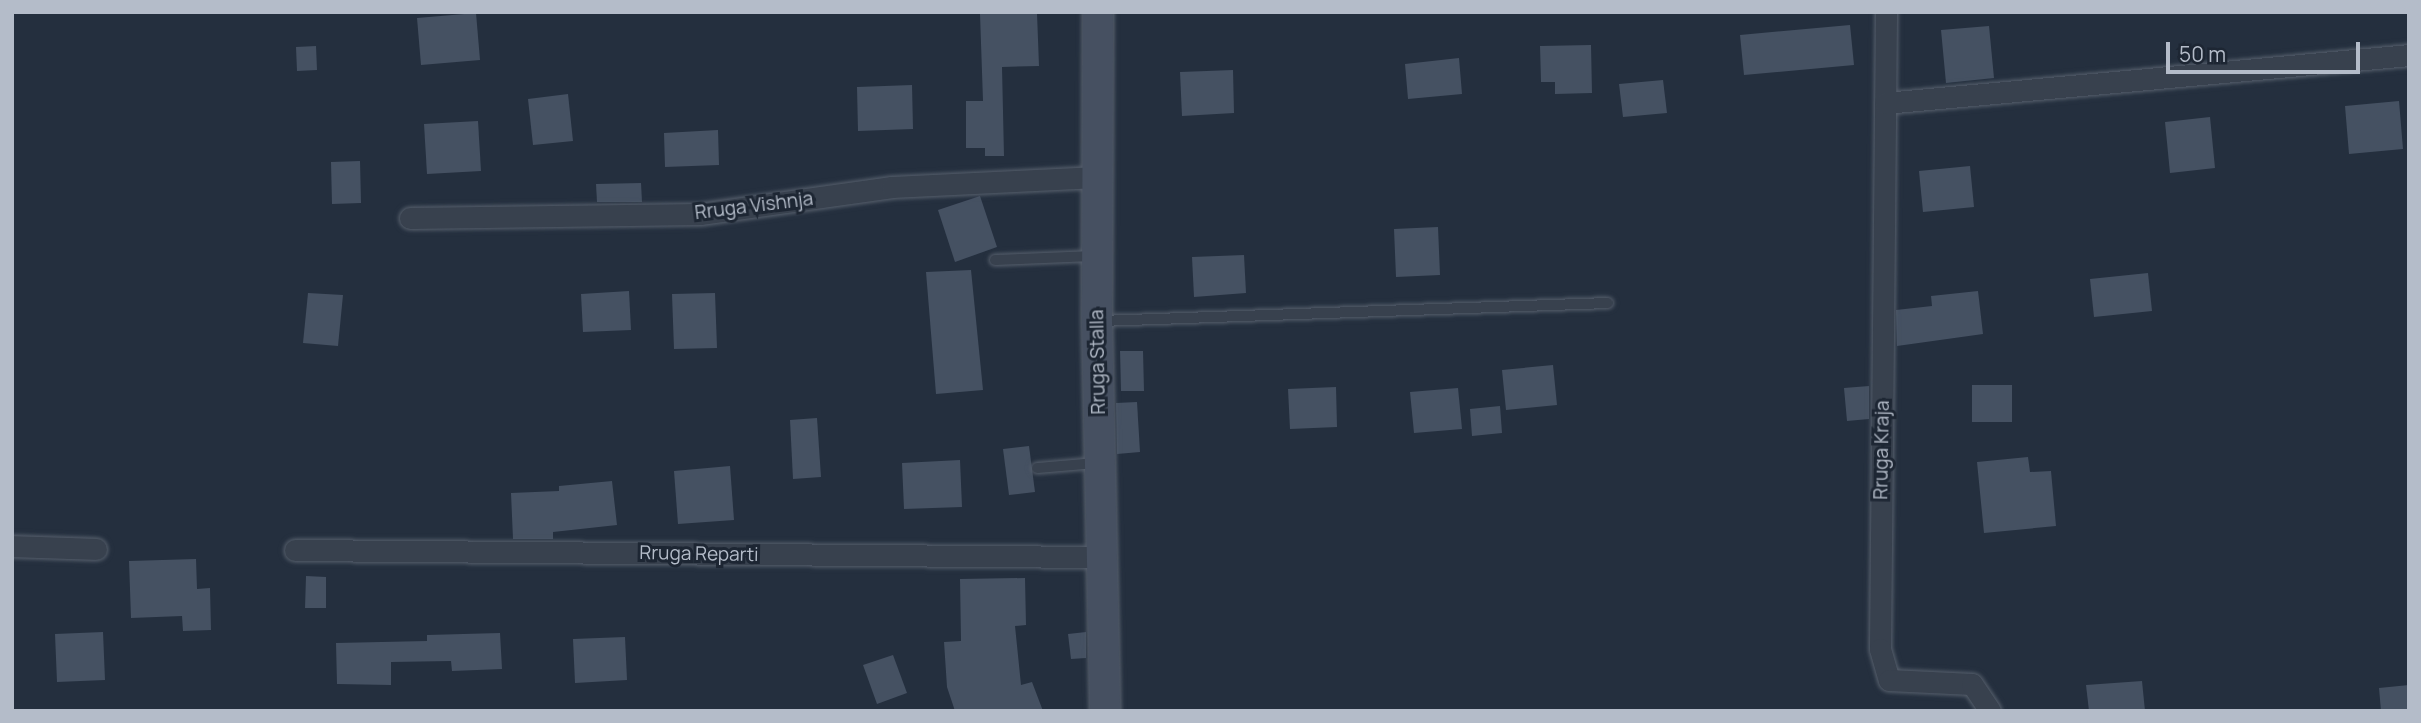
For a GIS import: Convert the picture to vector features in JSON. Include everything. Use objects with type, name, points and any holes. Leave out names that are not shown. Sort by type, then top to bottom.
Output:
[{"type":"street","name":"Rruga Stalla","points":[[1098,12],[1096,256],[1105,711]]},
{"type":"street","name":"Rruga Kraja","points":[[1886,12],[1880,649],[1889,680],[1972,684],[1990,711]]},
{"type":"street","points":[[1885,103],[2409,55]]},
{"type":"street","name":"Rruga Vishnja","points":[[410,218],[700,214],[892,187],[1097,177]]},
{"type":"street","points":[[12,546],[96,549]]},
{"type":"street","name":"Rruga Reparti","points":[[295,550],[1102,557]]},
{"type":"lane","points":[[995,260],[1096,256]]},
{"type":"lane","points":[[1097,321],[1608,303]]},
{"type":"lane","points":[[1037,468],[1100,463]]},
{"type":"building","points":[[476,13],[480,60],[421,65],[417,18]]},
{"type":"building","points":[[1037,13],[1039,66],[1002,67],[1004,156],[985,156],[985,148],[966,148],[966,101],[983,101],[980,14]]},
{"type":"building","points":[[1850,25],[1854,65],[1744,75],[1740,35]]},
{"type":"building","points":[[1989,26],[1994,78],[1946,83],[1941,30]]},
{"type":"building","points":[[1591,45],[1592,93],[1555,94],[1555,82],[1541,82],[1540,46]]},
{"type":"building","points":[[316,46],[317,70],[297,71],[296,47]]},
{"type":"building","points":[[1459,58],[1462,94],[1408,99],[1405,64]]},
{"type":"building","points":[[1233,70],[1234,113],[1182,116],[1180,72]]},
{"type":"building","points":[[1663,80],[1667,113],[1623,117],[1619,84]]},
{"type":"building","points":[[912,85],[913,129],[858,131],[857,87]]},
{"type":"building","points":[[568,94],[573,141],[533,145],[528,99]]},
{"type":"building","points":[[2399,101],[2403,149],[2349,154],[2345,106]]},
{"type":"building","points":[[2210,117],[2215,168],[2170,173],[2165,122]]},
{"type":"building","points":[[478,121],[481,171],[427,174],[424,124]]},
{"type":"building","points":[[718,130],[719,165],[665,167],[664,133]]},
{"type":"building","points":[[360,161],[361,203],[332,204],[331,162]]},
{"type":"building","points":[[1970,166],[1974,207],[1923,212],[1919,171]]},
{"type":"building","points":[[641,183],[642,202],[597,202],[596,184]]},
{"type":"building","points":[[980,196],[997,247],[955,262],[938,210]]},
{"type":"building","points":[[1438,227],[1440,275],[1396,277],[1394,229]]},
{"type":"building","points":[[1244,255],[1246,293],[1194,297],[1192,257]]},
{"type":"building","points":[[971,270],[983,390],[936,394],[926,272]]},
{"type":"building","points":[[2148,273],[2152,311],[2094,317],[2090,279]]},
{"type":"building","points":[[629,291],[631,330],[583,332],[581,294]]},
{"type":"building","points":[[1978,291],[1983,334],[1897,346],[1896,310],[1932,306],[1931,296]]},
{"type":"building","points":[[308,293],[343,295],[338,346],[303,343]]},
{"type":"building","points":[[715,293],[717,348],[674,349],[672,294]]},
{"type":"building","points":[[1120,351],[1143,351],[1144,391],[1121,391]]},
{"type":"building","points":[[1553,365],[1557,405],[1506,410],[1502,370]]},
{"type":"building","points":[[1972,385],[2012,385],[2012,422],[1972,422]]},
{"type":"building","points":[[1869,386],[1869,419],[1847,421],[1844,388]]},
{"type":"building","points":[[1336,387],[1337,427],[1290,429],[1288,389]]},
{"type":"building","points":[[1458,388],[1462,429],[1414,433],[1410,392]]},
{"type":"building","points":[[1137,402],[1140,452],[1117,454],[1116,403]]},
{"type":"building","points":[[1500,406],[1502,433],[1472,436],[1470,409]]},
{"type":"building","points":[[817,418],[821,477],[793,479],[790,420]]},
{"type":"building","points":[[1029,446],[1035,492],[1009,495],[1003,449]]},
{"type":"building","points":[[2028,457],[2030,472],[2051,471],[2056,526],[1984,533],[1977,462]]},
{"type":"building","points":[[960,460],[962,507],[904,509],[902,463]]},
{"type":"building","points":[[730,466],[734,520],[678,524],[674,471]]},
{"type":"building","points":[[612,481],[617,525],[553,532],[553,539],[513,539],[511,493],[559,491],[559,486]]},
{"type":"building","points":[[196,559],[197,589],[210,588],[211,630],[183,631],[182,616],[131,618],[129,561]]},
{"type":"building","points":[[306,576],[326,577],[326,608],[305,608]]},
{"type":"building","points":[[1025,578],[1026,625],[1015,626],[1021,685],[1032,682],[1043,711],[955,711],[947,687],[944,642],[961,641],[960,579]]},
{"type":"building","points":[[103,632],[105,680],[57,682],[55,634]]},
{"type":"building","points":[[1086,632],[1086,658],[1071,659],[1068,634]]},
{"type":"building","points":[[500,633],[502,669],[452,671],[451,661],[391,662],[391,685],[337,684],[336,643],[427,641],[427,635]]},
{"type":"building","points":[[625,637],[627,680],[575,683],[573,639]]},
{"type":"building","points":[[893,655],[907,693],[877,704],[863,665]]},
{"type":"building","points":[[2142,681],[2145,711],[2089,711],[2086,685]]},
{"type":"building","points":[[2409,685],[2409,711],[2381,711],[2379,688]]}]
